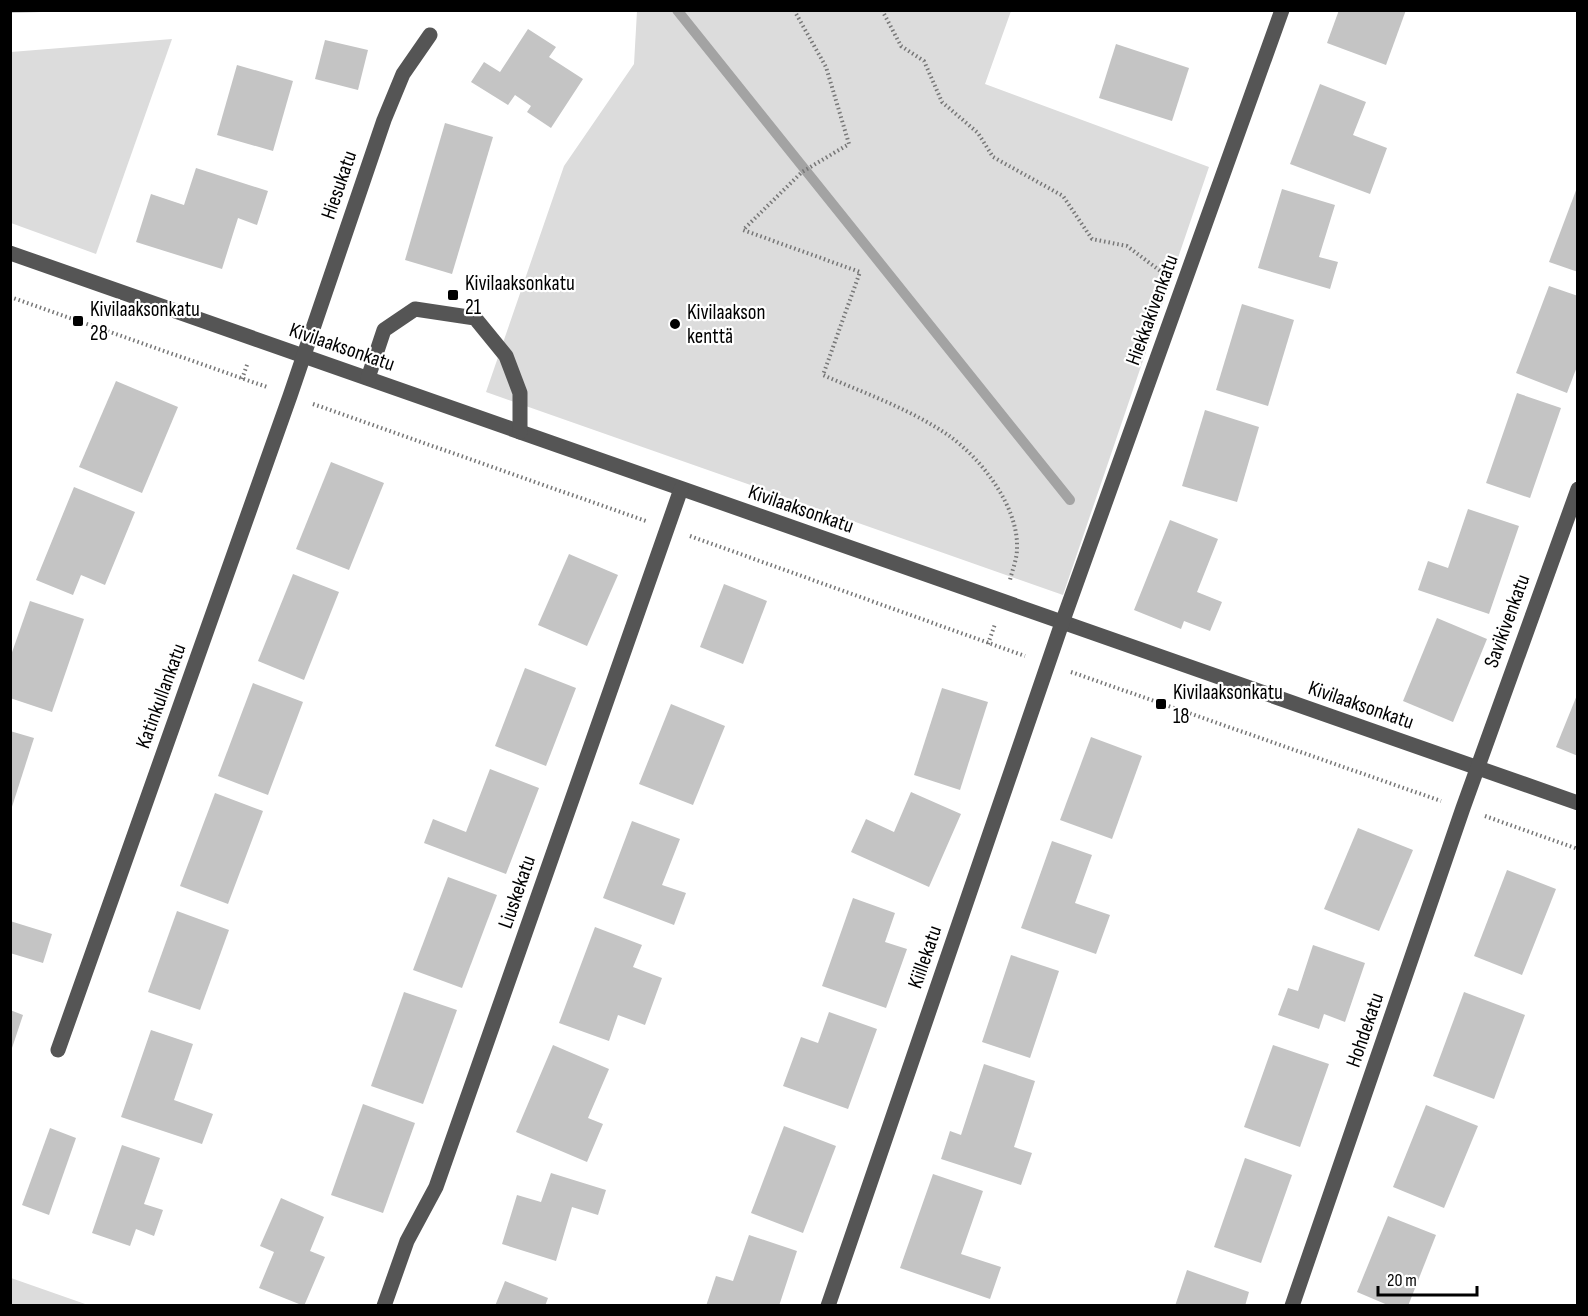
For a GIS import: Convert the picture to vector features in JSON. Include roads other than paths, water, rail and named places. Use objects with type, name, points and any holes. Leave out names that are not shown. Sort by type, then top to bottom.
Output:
[{"type":"street","name":"Hiekkakivenkatu","points":[[1062,623],[1282,10]]},
{"type":"street","name":"Hiesukatu","points":[[304,356],[384,120],[403,74],[430,35]]},
{"type":"street","name":"Kivilaaksonkatu","points":[[10,253],[1578,803]]},
{"type":"street","points":[[368,378],[384,330],[415,309],[475,318],[506,356],[520,393],[520,432]]},
{"type":"street","name":"Katinkullankatu","points":[[58,1050],[304,356]]},
{"type":"street","name":"Liuskekatu","points":[[384,1305],[407,1241],[440,1176],[681,489]]},
{"type":"street","name":"Savikivenkatu","points":[[1477,768],[1578,489]]},
{"type":"street","name":"Kiillekatu","points":[[828,1305],[1062,623]]},
{"type":"street","name":"Hohdekatu","points":[[1292,1305],[1477,768]]},
{"type":"waterway","points":[[677,10],[1070,500]]},
{"type":"place","name":"Kivilaaksonkatu 21","points":[[453,295]]},
{"type":"place","name":"Kivilaaksonkatu 28","points":[[78,321]]},
{"type":"place","name":"Kivilaakson kenttä","points":[[675,324]]},
{"type":"place","name":"Kivilaaksonkatu 18","points":[[1161,704]]}]
